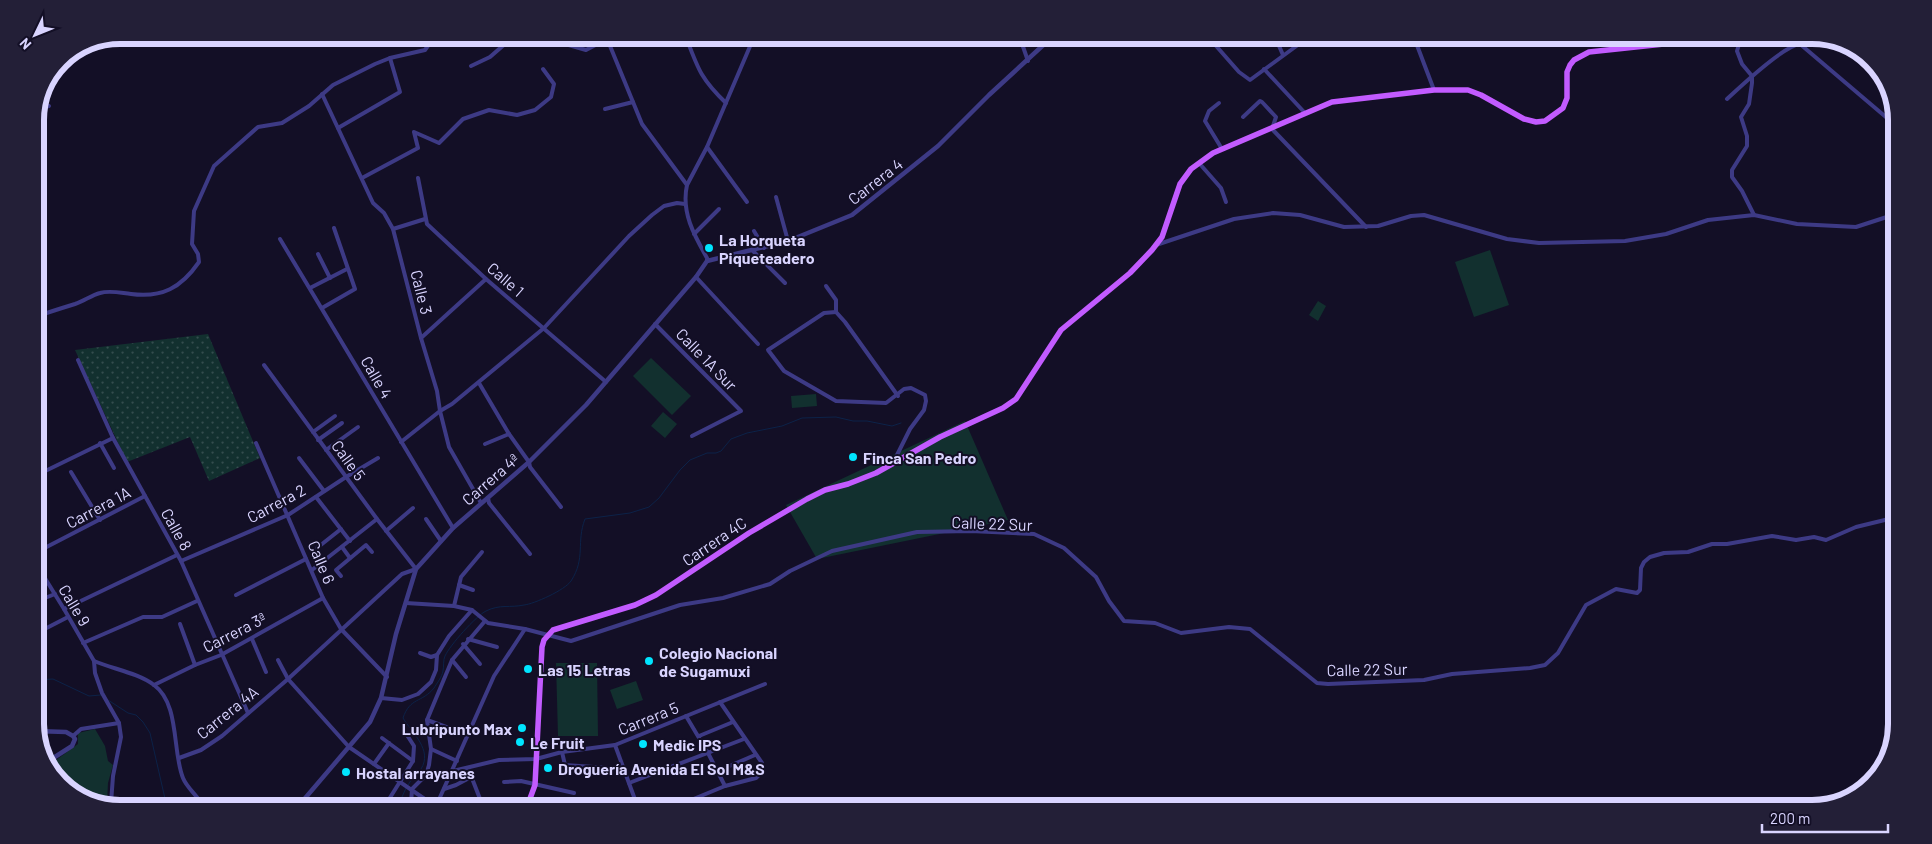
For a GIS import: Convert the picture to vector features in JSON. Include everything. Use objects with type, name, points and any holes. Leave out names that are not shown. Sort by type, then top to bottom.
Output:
[{"type":"main road","name":"Carrera 4C","points":[[548,634],[558,628],[635,605],[656,595],[749,533],[807,499],[825,490],[848,484],[876,473],[940,437],[1003,408],[1016,399],[1061,330],[1130,273],[1156,245],[1162,237],[1180,184],[1191,169],[1222,149],[1332,102],[1434,90],[1468,90],[1481,94],[1524,119],[1536,122],[1545,121],[1563,108],[1567,98],[1567,72],[1574,60],[1581,55],[1589,52],[1664,44]]},
{"type":"main road","points":[[529,800],[535,785],[542,647],[548,634]]},
{"type":"street","points":[[44,314],[100,293],[109,292],[145,296],[162,294],[174,288],[199,262],[198,254],[192,244],[194,211],[214,166],[258,127],[282,123],[309,106],[333,85],[390,58],[425,50],[429,44]]},
{"type":"street","points":[[471,66],[490,57],[505,44]]},
{"type":"street","points":[[567,44],[586,50],[597,44]]},
{"type":"street","points":[[609,44],[642,124],[687,185]]},
{"type":"street","points":[[689,44],[704,81],[726,103]]},
{"type":"street","points":[[707,261],[688,221],[685,204],[687,185],[707,147],[751,44]]},
{"type":"street","points":[[1022,44],[1028,61]]},
{"type":"street","name":"Carrera 4","points":[[707,261],[788,241],[852,215],[938,146],[988,95],[1045,44]]},
{"type":"street","points":[[1214,44],[1239,72],[1250,80],[1299,44]]},
{"type":"street","points":[[1278,44],[1283,55]]},
{"type":"street","points":[[1417,44],[1434,90]]},
{"type":"street","points":[[1739,44],[1737,51],[1742,64],[1752,76],[1752,83],[1749,104],[1741,117],[1747,136],[1747,146],[1732,170],[1732,177],[1742,191],[1754,215]]},
{"type":"street","points":[[1727,99],[1752,76],[1789,48],[1800,44],[1888,119]]},
{"type":"street","points":[[338,128],[400,92],[390,58]]},
{"type":"street","points":[[362,178],[418,148],[414,132],[440,142],[463,119],[489,110],[517,115],[535,110],[551,97],[554,84],[543,69]]},
{"type":"street","points":[[1264,69],[1305,113]]},
{"type":"street","name":"Calle 3","points":[[322,94],[373,203],[384,213],[393,229],[421,338],[437,391],[440,412],[449,446],[481,503]]},
{"type":"street","points":[[1243,117],[1260,101],[1274,112],[1276,117],[1272,129],[1366,227]]},
{"type":"street","points":[[605,109],[632,102]]},
{"type":"street","points":[[1219,103],[1209,111],[1205,121],[1222,149]]},
{"type":"street","points":[[45,107],[49,106]]},
{"type":"street","points":[[707,147],[747,202]]},
{"type":"street","points":[[1199,163],[1221,188],[1226,202]]},
{"type":"street","points":[[393,229],[425,219],[418,178]]},
{"type":"street","points":[[776,197],[788,241]]},
{"type":"street","points":[[401,442],[479,383],[544,328],[629,236],[652,215],[664,206],[677,203],[685,204]]},
{"type":"street","points":[[694,234],[719,209]]},
{"type":"street","points":[[1156,245],[1234,220],[1273,213],[1300,215],[1344,227],[1378,226],[1412,216],[1424,215],[1506,239],[1539,243],[1625,241],[1666,234],[1708,220],[1754,215],[1797,224],[1856,227],[1888,217]]},
{"type":"street","name":"Calle 1","points":[[425,219],[427,224],[486,279],[606,382]]},
{"type":"street","points":[[322,308],[355,289],[334,228]]},
{"type":"street","points":[[754,231],[764,248]]},
{"type":"street","name":"Calle 4","points":[[280,239],[453,528]]},
{"type":"street","points":[[753,251],[785,283]]},
{"type":"street","points":[[318,254],[330,278]]},
{"type":"street","name":"Carrera 4ª","points":[[304,800],[370,722],[381,698],[396,634],[416,569],[453,528],[528,462],[586,405],[696,277],[707,261]]},
{"type":"street","points":[[310,288],[347,269]]},
{"type":"street","points":[[696,277],[758,344]]},
{"type":"street","points":[[421,338],[486,279]]},
{"type":"street","points":[[826,286],[836,300],[836,312],[898,396]]},
{"type":"street","points":[[836,312],[824,313],[768,350],[784,371],[836,402],[886,403],[904,390],[911,388],[925,395],[924,410],[910,429],[892,464]]},
{"type":"street","name":"Calle 1A Sur","points":[[655,324],[741,411],[692,436]]},
{"type":"street","name":"Calle 8","points":[[78,360],[113,438],[181,561],[248,713]]},
{"type":"street","name":"Calle 5","points":[[264,365],[318,440],[416,569]]},
{"type":"street","points":[[479,383],[530,467],[562,508]]},
{"type":"street","points":[[313,432],[335,416]]},
{"type":"street","points":[[318,440],[342,423]]},
{"type":"street","points":[[326,450],[358,427]]},
{"type":"street","points":[[485,444],[509,434]]},
{"type":"street","points":[[44,471],[113,438]]},
{"type":"street","points":[[100,443],[114,468]]},
{"type":"street","name":"Calle 6","points":[[256,443],[323,598],[341,629],[387,677]]},
{"type":"street","points":[[299,458],[324,491]]},
{"type":"street","name":"Carrera 2","points":[[181,561],[288,515],[378,458]]},
{"type":"street","points":[[71,472],[100,520]]},
{"type":"street","name":"Carrera 1A","points":[[44,548],[145,496]]},
{"type":"street","points":[[316,497],[350,540]]},
{"type":"street","points":[[488,498],[489,503],[530,554]]},
{"type":"street","points":[[386,531],[413,508]]},
{"type":"street","points":[[312,570],[377,519]]},
{"type":"street","points":[[426,519],[441,541]]},
{"type":"street","name":"Calle 22 Sur","points":[[548,634],[571,641],[680,605],[723,598],[770,584],[790,571],[832,551],[917,532],[971,531],[1034,534],[1064,548],[1096,577],[1109,601],[1124,621],[1155,623],[1181,633],[1229,627],[1250,629],[1317,683],[1409,682],[1452,674],[1530,668],[1544,665],[1558,653],[1586,605],[1616,589],[1637,593],[1640,590],[1640,568],[1650,557],[1664,553],[1688,552],[1712,544],[1727,544],[1772,536],[1796,540],[1814,537],[1826,540],[1856,527],[1888,519]]},
{"type":"street","points":[[318,548],[341,529]]},
{"type":"street","points":[[341,576],[336,570],[366,545],[372,552]]},
{"type":"street","points":[[342,547],[350,558]]},
{"type":"street","points":[[454,606],[461,577],[482,552]]},
{"type":"street","points":[[64,609],[177,555]]},
{"type":"street","points":[[236,595],[306,559]]},
{"type":"street","name":"Carrera 4A","points":[[178,758],[201,750],[222,736],[288,679],[402,574],[416,569]]},
{"type":"street","name":"Calle 9","points":[[44,579],[55,594],[94,661],[95,674],[102,693],[119,723]]},
{"type":"street","points":[[459,585],[473,590]]},
{"type":"street","points":[[44,598],[55,594]]},
{"type":"street","name":"Carrera 3ª","points":[[154,685],[221,655],[323,598]]},
{"type":"street","points":[[83,643],[143,617],[162,617],[197,601]]},
{"type":"street","points":[[406,603],[454,606],[472,610],[483,619],[548,634]]},
{"type":"street","points":[[381,698],[402,700],[418,694],[431,682],[436,670],[437,655],[472,610]]},
{"type":"street","points":[[44,629],[68,617]]},
{"type":"street","points":[[410,800],[410,788],[426,774],[429,765],[430,749],[427,720],[452,660],[483,619]]},
{"type":"street","points":[[180,624],[195,665]]},
{"type":"street","points":[[439,800],[494,676],[525,629]]},
{"type":"street","points":[[252,639],[266,672]]},
{"type":"street","points":[[468,639],[497,647]]},
{"type":"street","points":[[463,644],[480,664]]},
{"type":"street","points":[[420,653],[431,657],[437,655]]},
{"type":"street","points":[[278,660],[288,679],[349,747],[426,800]]},
{"type":"street","points":[[452,660],[466,677]]},
{"type":"street","points":[[94,661],[141,678],[154,685],[163,694],[171,712],[183,777],[187,786],[199,800]]},
{"type":"street","name":"Carrera 5","points":[[453,771],[499,760],[536,758],[562,752],[615,745],[765,684]]},
{"type":"street","points":[[691,800],[725,786],[756,778],[762,772],[762,763],[720,702]]},
{"type":"street","points":[[686,716],[699,736],[725,786]]},
{"type":"street","points":[[427,720],[468,734]]},
{"type":"street","points":[[699,736],[733,722]]},
{"type":"street","points":[[73,736],[81,729],[119,723],[121,738],[113,776],[111,799]]},
{"type":"street","points":[[44,731],[66,732],[73,736]]},
{"type":"street","points":[[388,800],[399,780],[413,761],[414,746],[405,732]]},
{"type":"street","points":[[52,759],[72,746],[74,743],[73,736]]},
{"type":"street","points":[[382,738],[413,761]]},
{"type":"street","points":[[629,783],[744,739]]},
{"type":"street","points":[[374,764],[389,743]]},
{"type":"street","points":[[615,745],[622,769],[635,800]]},
{"type":"street","points":[[430,749],[457,761]]},
{"type":"street","points":[[562,752],[565,765],[622,769]]},
{"type":"street","points":[[718,771],[755,755]]},
{"type":"street","points":[[468,768],[481,800]]},
{"type":"street","points":[[444,789],[472,777]]},
{"type":"street","points":[[504,782],[521,781],[574,794]]},
{"type":"green space","points":[[1490,250],[1509,305],[1474,317],[1455,262]]},
{"type":"green space","points":[[1318,301],[1326,306],[1318,321],[1309,315]]},
{"type":"green space","points":[[208,334],[260,458],[209,481],[190,437],[127,462],[75,350]]},
{"type":"green space","points":[[651,358],[691,396],[672,415],[633,376]]},
{"type":"green space","points":[[816,394],[817,406],[792,408],[791,396]]},
{"type":"green space","points":[[663,412],[677,424],[665,438],[651,426]]},
{"type":"green space","points":[[965,421],[1008,520],[817,559],[786,505]]},
{"type":"green space","points":[[556,663],[597,663],[598,736],[558,736]]},
{"type":"green space","points":[[636,681],[643,700],[617,709],[610,690]]},
{"type":"green space","points":[[95,729],[105,746],[108,761],[113,765],[108,783],[107,799],[90,794],[73,785],[56,767],[54,762],[78,744],[78,733]]},
{"type":"waterway","points":[[408,785],[420,771],[425,755],[420,742],[403,718],[406,711],[413,703],[430,693],[434,688],[441,678],[444,658],[448,651],[464,631],[482,614],[496,608],[519,606],[535,602],[568,585],[576,573],[580,557],[582,527],[585,519],[630,513],[649,507],[659,498],[690,460],[707,453],[721,451],[731,439],[747,433],[782,426],[802,418],[836,417],[892,426],[901,423]]},
{"type":"waterway","points":[[44,680],[53,679],[89,696],[101,695]]},
{"type":"waterway","points":[[108,700],[128,713],[136,715],[150,733],[165,800]]},
{"type":"waterway","points":[[403,800],[402,797],[406,788]]},
{"type":"place","name":"La Horqueta Piqueteadero","points":[[709,248]]},
{"type":"place","name":"Finca San Pedro","points":[[853,457]]},
{"type":"place","name":"Colegio Nacional de Sugamuxi","points":[[649,661]]},
{"type":"place","name":"Las 15 Letras","points":[[528,669]]},
{"type":"place","name":"Lubripunto Max","points":[[522,728]]},
{"type":"place","name":"Le Fruit","points":[[520,742]]},
{"type":"place","name":"Medic IPS","points":[[643,744]]},
{"type":"place","name":"Droguería Avenida El Sol M&S","points":[[548,768]]},
{"type":"place","name":"Hostal arrayanes","points":[[346,772]]}]
